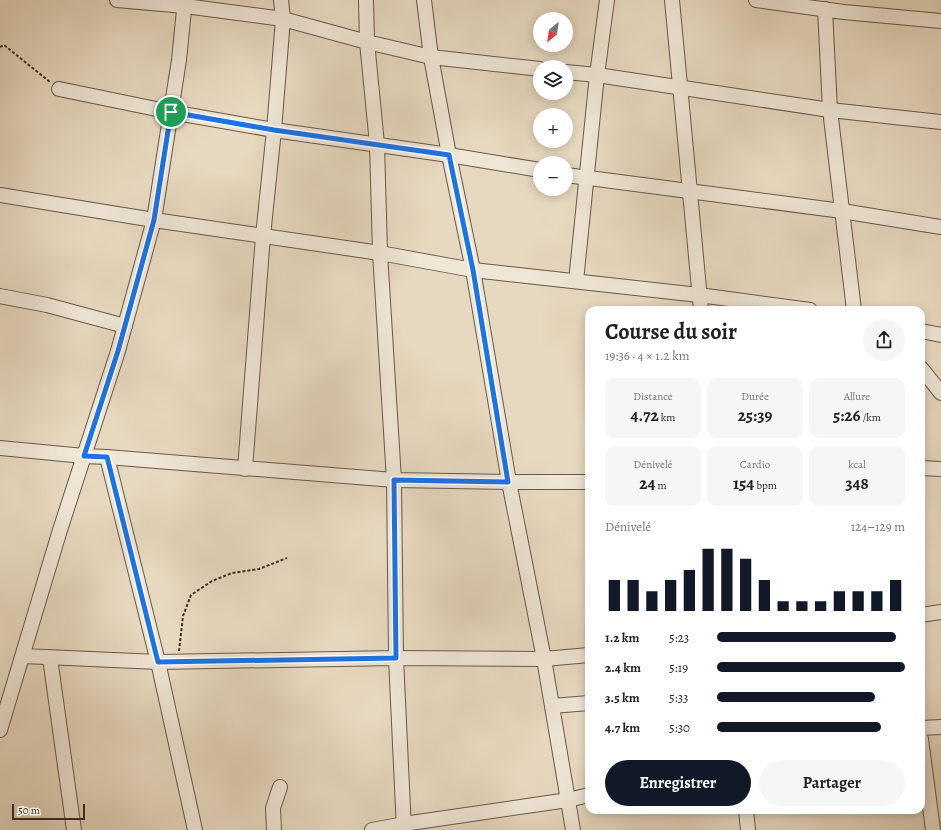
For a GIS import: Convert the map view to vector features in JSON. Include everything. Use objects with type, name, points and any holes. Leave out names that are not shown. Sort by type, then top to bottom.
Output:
[{"type":"street","points":[[117,0],[185,3],[283,19],[367,42],[432,57],[533,68]]},
{"type":"street","points":[[246,469],[262,236],[274,130],[283,19],[281,0]]},
{"type":"street","points":[[366,0],[367,42],[377,144],[380,253],[394,480],[396,658],[404,827]]},
{"type":"street","points":[[424,0],[449,155],[473,270],[508,482],[544,659],[573,830]]},
{"type":"street","points":[[576,281],[588,178],[597,75],[607,0]]},
{"type":"street","points":[[672,0],[700,306]]},
{"type":"street","points":[[756,0],[941,21]]},
{"type":"street","points":[[0,730],[125,326],[154,220],[179,60],[185,3]]},
{"type":"street","points":[[818,6],[854,306]]},
{"type":"street","points":[[573,73],[830,110],[941,122]]},
{"type":"street","points":[[59,89],[171,112],[274,130],[377,144],[533,169]]},
{"type":"street","points":[[573,176],[842,211],[941,227]]},
{"type":"street","points":[[0,195],[154,220],[380,253],[473,270],[699,295],[780,306]]},
{"type":"street","points":[[0,296],[47,305],[125,326]]},
{"type":"street","points":[[925,332],[941,335]]},
{"type":"street","points":[[925,373],[941,393]]},
{"type":"street","points":[[0,448],[394,480],[585,482]]},
{"type":"street","points":[[107,457],[158,662],[195,830]]},
{"type":"street","points":[[925,468],[941,469]]},
{"type":"street","points":[[925,614],[941,612]]},
{"type":"street","points":[[23,656],[177,662],[396,658],[544,659],[585,655]]},
{"type":"street","points":[[50,658],[74,830]]},
{"type":"street","points":[[552,706],[585,702]]},
{"type":"street","points":[[925,728],[941,727]]},
{"type":"street","points":[[925,769],[933,830]]},
{"type":"street","points":[[274,830],[273,808],[280,787]]},
{"type":"street","points":[[372,830],[404,827],[585,796]]},
{"type":"street","points":[[746,814],[748,830]]},
{"type":"path","points":[[0,47],[4,46],[59,89]]},
{"type":"path","points":[[177,662],[183,616],[190,595],[212,581],[232,573],[259,569],[287,558]]},
{"type":"route","points":[[171,112],[274,130],[449,155],[473,270],[508,482],[394,480],[396,658],[158,662],[107,457],[84,456],[118,351],[154,220],[171,112]]}]
